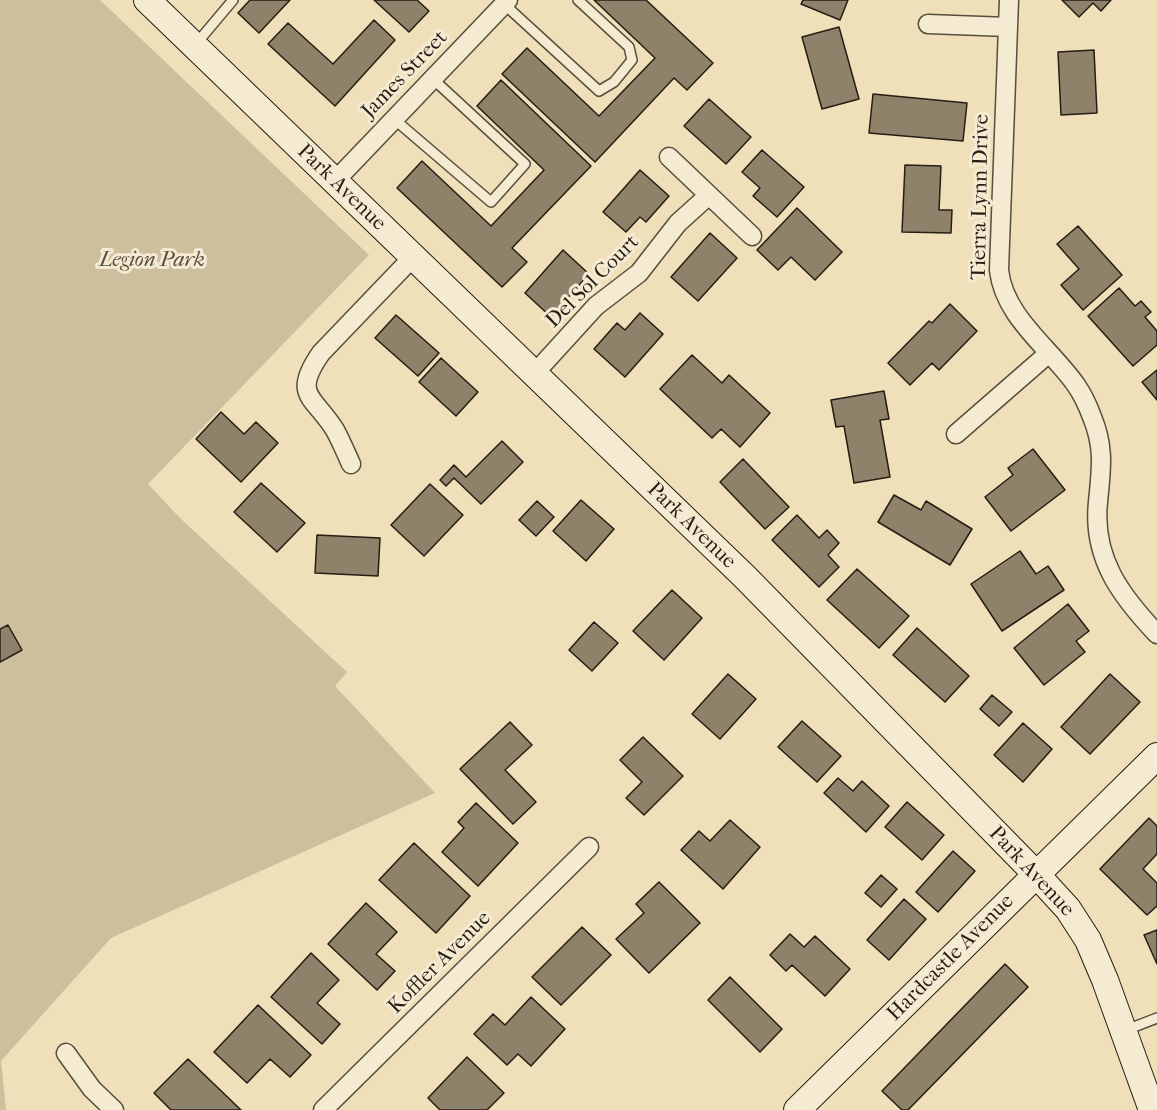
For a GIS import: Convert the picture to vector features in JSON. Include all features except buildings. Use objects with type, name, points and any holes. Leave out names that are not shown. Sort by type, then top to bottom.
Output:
[{"type":"street","name":"Tierra Lynn Drive","points":[[1009,0],[1000,285],[1013,310],[1075,384],[1086,401],[1101,440],[1102,460],[1097,519],[1105,560],[1122,595],[1157,634]]},
{"type":"street","name":"James Street","points":[[335,181],[506,2]]},
{"type":"street","name":"Park Avenue","points":[[157,6],[194,46],[744,577],[1068,909],[1088,940],[1106,980],[1152,1110]]},
{"type":"street","points":[[927,24],[1008,27]]},
{"type":"street","points":[[669,157],[752,236]]},
{"type":"street","name":"Del Sol Court","points":[[534,374],[596,306],[639,273],[678,223],[709,195]]},
{"type":"street","points":[[351,464],[335,430],[312,402],[306,382],[312,366],[321,353],[413,257]]},
{"type":"street","points":[[956,434],[1049,353]]},
{"type":"street","name":"Hardcastle Avenue","points":[[797,1110],[1035,873],[1157,756]]},
{"type":"street","name":"Koffler Avenue","points":[[323,1110],[589,847]]},
{"type":"street","points":[[66,1053],[92,1089],[114,1110]]},
{"type":"lane","points":[[194,46],[233,0]]},
{"type":"lane","points":[[506,2],[599,91],[614,82],[632,60],[631,53],[629,47],[579,0]]},
{"type":"lane","points":[[394,119],[491,202],[525,164],[433,79]]},
{"type":"lane","points":[[1124,1031],[1157,1018]]},
{"type":"green space","name":"Legion Park","points":[[0,0],[100,0],[369,255],[148,484],[181,519],[347,672],[335,686],[435,793],[111,938],[1,1061],[6,1110],[0,1110]]}]
